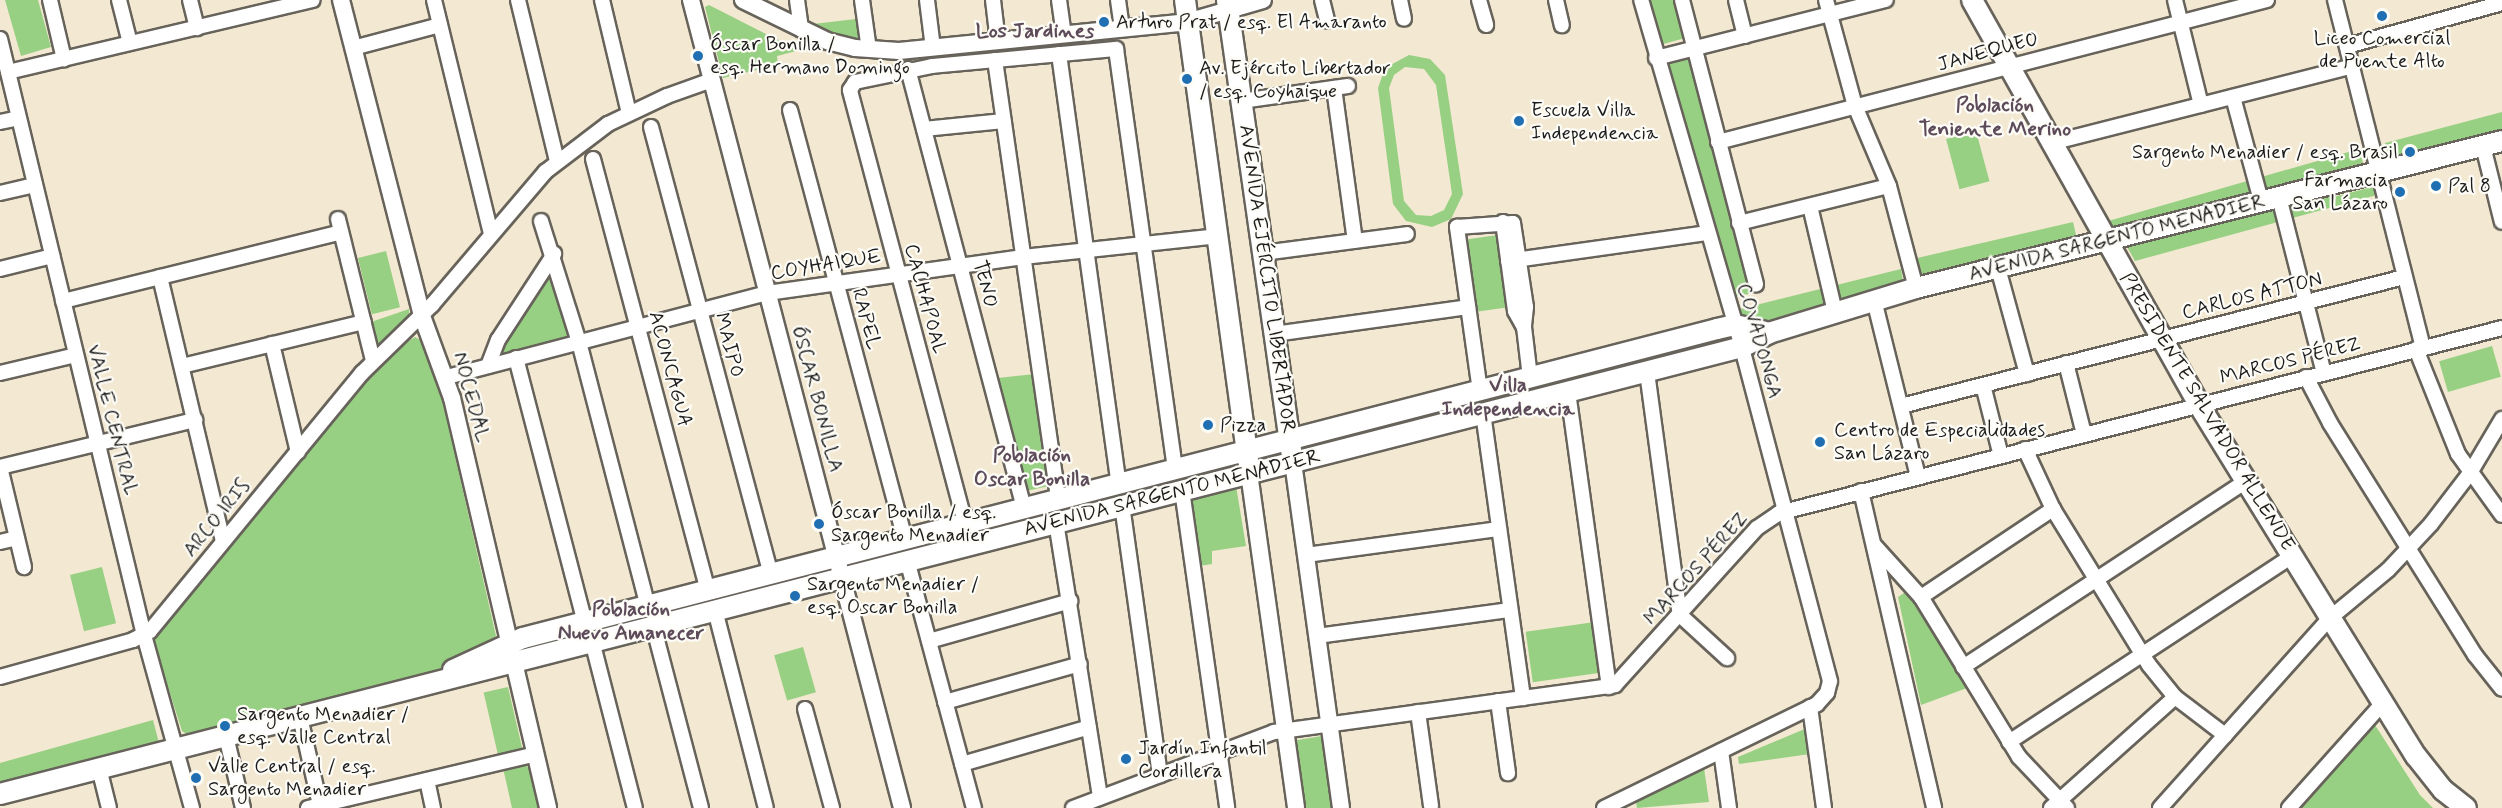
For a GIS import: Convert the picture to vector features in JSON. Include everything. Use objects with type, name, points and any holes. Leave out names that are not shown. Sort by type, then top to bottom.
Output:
[{"type":"main road","points":[[1185,0],[1197,19],[1219,236],[1249,473]]},
{"type":"main road","name":"PRESIDENTE SALVADOR ALLENDE","points":[[1972,0],[2199,405],[2426,770],[2466,808]]},
{"type":"main road","name":"AVENIDA EJÉRCITO LIBERTADOR","points":[[1227,6],[1293,462]]},
{"type":"main road","name":"AVENIDA SARGENTO MENADIER","points":[[511,651],[592,641],[1647,372],[1742,347],[1769,333],[1917,288],[2492,143]]},
{"type":"main road","name":"AVENIDA SARGENTO MENADIER","points":[[0,794],[434,684],[585,622],[836,556],[1735,325],[1769,333]]},
{"type":"street","points":[[50,0],[64,59]]},
{"type":"street","points":[[119,0],[130,43]]},
{"type":"street","points":[[190,0],[197,28]]},
{"type":"street","points":[[8,72],[197,28],[261,6],[313,0]]},
{"type":"street","name":"NOCEDAL","points":[[341,0],[422,316],[447,377],[548,808]]},
{"type":"street","points":[[434,0],[491,234]]},
{"type":"street","points":[[518,0],[557,161]]},
{"type":"street","points":[[602,0],[629,113]]},
{"type":"street","name":"ÓSCAR BONILLA","points":[[691,0],[902,808]]},
{"type":"street","points":[[743,0],[827,41],[869,50],[933,48],[1122,29],[1197,19],[1227,6],[1263,0]]},
{"type":"street","points":[[798,0],[801,30]]},
{"type":"street","points":[[862,0],[869,50]]},
{"type":"street","points":[[927,0],[933,48]]},
{"type":"street","points":[[993,0],[998,42]]},
{"type":"street","points":[[1059,0],[1065,35]]},
{"type":"street","points":[[1119,0],[1122,29]]},
{"type":"street","points":[[1197,19],[1204,0]]},
{"type":"street","points":[[1322,0],[1327,20]]},
{"type":"street","points":[[1400,0],[1404,19]]},
{"type":"street","points":[[1479,0],[1486,25]]},
{"type":"street","points":[[1556,0],[1562,25]]},
{"type":"street","name":"COVADONGA","points":[[1641,0],[1656,58],[1742,347],[1829,675],[1827,693],[1810,707]]},
{"type":"street","points":[[1682,0],[1756,285]]},
{"type":"street","points":[[1736,0],[1745,36]]},
{"type":"street","points":[[1826,0],[1855,106],[1889,186],[1917,288]]},
{"type":"street","points":[[1656,58],[1886,0]]},
{"type":"street","points":[[2175,0],[2201,105]]},
{"type":"street","name":"JANEQUEO","points":[[1718,142],[2267,0]]},
{"type":"street","points":[[2335,0],[2379,172],[2419,349],[2447,431],[2470,473],[2502,514]]},
{"type":"street","points":[[2347,45],[2502,3]]},
{"type":"street","points":[[353,48],[440,25]]},
{"type":"street","name":"VALLE CENTRAL","points":[[1,48],[144,635],[192,808]]},
{"type":"street","points":[[908,69],[1116,49],[1175,469]]},
{"type":"street","points":[[1059,54],[1119,484]]},
{"type":"street","points":[[995,60],[1058,499]]},
{"type":"street","points":[[2051,143],[2352,66]]},
{"type":"street","name":"CACHAPOAL","points":[[908,69],[850,85],[964,523]]},
{"type":"street","name":"TENO","points":[[908,69],[1024,508]]},
{"type":"street","name":"ARCO IRIS","points":[[144,635],[373,360],[422,316],[491,234],[557,161],[587,137],[629,113],[712,80]]},
{"type":"street","points":[[1241,101],[1348,86]]},
{"type":"street","points":[[1334,88],[1355,241]]},
{"type":"street","points":[[2234,97],[2306,302],[2324,373]]},
{"type":"street","name":"RAPEL","points":[[790,110],[905,539]]},
{"type":"street","points":[[0,122],[19,117]]},
{"type":"street","points":[[924,129],[1004,121]]},
{"type":"street","name":"MAIPO","points":[[651,127],[771,574]]},
{"type":"street","points":[[2492,143],[2502,222]]},
{"type":"street","name":"ACONCAGUA","points":[[593,159],[708,590]]},
{"type":"street","points":[[0,193],[35,185]]},
{"type":"street","points":[[1739,223],[1889,186]]},
{"type":"street","points":[[1810,206],[1835,312]]},
{"type":"street","points":[[541,221],[554,254],[579,342],[648,606]]},
{"type":"street","points":[[1480,391],[1457,227],[1513,223],[1514,260],[1526,307],[1524,327],[1530,378]]},
{"type":"street","points":[[63,301],[160,277],[340,226],[373,360]]},
{"type":"street","points":[[1514,260],[1708,233]]},
{"type":"street","points":[[1263,253],[1407,234]]},
{"type":"street","name":"COYHAIQUE","points":[[447,377],[767,293],[1023,257],[1219,236]]},
{"type":"street","points":[[488,366],[498,340],[554,254]]},
{"type":"street","points":[[0,268],[52,256]]},
{"type":"street","points":[[1998,268],[2027,374]]},
{"type":"street","points":[[160,277],[224,541]]},
{"type":"street","name":"CARLOS ATTON","points":[[1901,406],[2404,277]]},
{"type":"street","points":[[1874,300],[1918,477]]},
{"type":"street","points":[[1275,334],[1468,308]]},
{"type":"street","points":[[182,366],[364,322]]},
{"type":"street","name":"MARCOS PÉREZ","points":[[1609,687],[1621,681],[1757,528],[1785,511],[2502,328]]},
{"type":"street","points":[[272,344],[298,452]]},
{"type":"street","points":[[0,373],[76,355]]},
{"type":"street","points":[[516,358],[585,622]]},
{"type":"street","points":[[2066,363],[2084,434]]},
{"type":"street","points":[[1647,372],[1680,615],[1728,658]]},
{"type":"street","points":[[2306,377],[2330,423],[2408,549],[2475,655],[2502,689]]},
{"type":"street","points":[[1983,385],[2001,456]]},
{"type":"street","points":[[1073,808],[1106,800],[1160,775],[1284,730],[1609,687],[1568,392]]},
{"type":"street","points":[[1483,414],[1523,698]]},
{"type":"street","points":[[2160,808],[2330,618],[2408,549],[2470,473],[2502,419]]},
{"type":"street","points":[[24,567],[0,467],[195,420]]},
{"type":"street","points":[[2025,449],[2053,509],[2142,655],[2175,697],[2225,735]]},
{"type":"street","name":"AVENIDA EJÉRCITO LIBERTADOR","points":[[1293,462],[1341,808]]},
{"type":"street","points":[[1249,473],[1296,808]]},
{"type":"street","points":[[1963,666],[2246,481]]},
{"type":"street","points":[[1182,490],[1227,808]]},
{"type":"street","points":[[1861,491],[1935,808]]},
{"type":"street","points":[[1122,506],[1160,775]]},
{"type":"street","points":[[1921,597],[2053,509]]},
{"type":"street","points":[[1056,522],[1089,727],[1106,800]]},
{"type":"street","points":[[1306,555],[1499,529]]},
{"type":"street","points":[[0,542],[17,538]]},
{"type":"street","points":[[1874,544],[1921,597],[2009,742],[2059,806],[2175,697]]},
{"type":"street","points":[[2009,742],[2292,556]]},
{"type":"street","points":[[907,560],[974,808]]},
{"type":"street","points":[[929,641],[1070,601]]},
{"type":"street","points":[[715,610],[766,808]]},
{"type":"street","points":[[1317,636],[1510,610]]},
{"type":"street","points":[[653,625],[701,808]]},
{"type":"street","points":[[0,677],[144,635]]},
{"type":"street","points":[[592,641],[635,808]]},
{"type":"street","points":[[945,702],[1080,664]]},
{"type":"street","points":[[1498,701],[1508,773]]},
{"type":"street","points":[[2289,808],[2383,703]]},
{"type":"street","points":[[1604,808],[1630,802],[1721,751],[1810,707],[1824,808]]},
{"type":"street","points":[[805,709],[831,808]]},
{"type":"street","points":[[1418,712],[1431,806]]},
{"type":"street","points":[[300,717],[314,807],[354,803],[427,780],[536,754]]},
{"type":"street","points":[[962,764],[1089,727]]},
{"type":"street","points":[[226,736],[243,808]]},
{"type":"street","points":[[1721,751],[1729,808]]},
{"type":"street","points":[[99,768],[109,808]]},
{"type":"street","points":[[427,780],[434,808]]},
{"type":"green space","points":[[5,0],[38,0],[51,47],[21,56]]},
{"type":"green space","points":[[1644,0],[1680,0],[1689,37],[1656,46]]},
{"type":"green space","points":[[709,5],[800,50],[777,56],[778,65],[723,78],[705,7]]},
{"type":"green space","points":[[856,19],[859,39],[838,36],[813,24]]},
{"type":"green space","points":[[1409,55],[1430,59],[1445,75],[1463,194],[1451,219],[1432,227],[1406,221],[1393,204],[1378,88],[1385,68]],"holes":[[[1405,67],[1424,69],[1436,85],[1452,194],[1444,210],[1431,216],[1416,215],[1404,201],[1389,88],[1394,75]]]},
{"type":"green space","points":[[1693,56],[1754,293],[1723,299],[1701,235],[1659,65]]},
{"type":"green space","points":[[2502,112],[2502,134],[2390,161],[2385,143]]},
{"type":"green space","points":[[1976,131],[1989,181],[1960,189],[1946,139]]},
{"type":"green space","points":[[2359,149],[2364,167],[2115,239],[2110,220]]},
{"type":"green space","points":[[2372,187],[2377,195],[2135,261],[2126,245],[2331,192],[2333,197]]},
{"type":"green space","points":[[2073,222],[2077,239],[1918,275],[1914,259]]},
{"type":"green space","points":[[1498,235],[1508,307],[1474,312],[1464,240]]},
{"type":"green space","points":[[386,251],[400,307],[372,314],[358,258]]},
{"type":"green space","points":[[553,268],[573,338],[494,357]]},
{"type":"green space","points":[[1901,269],[1904,287],[1749,326],[1741,322],[1736,310]]},
{"type":"green space","points":[[409,309],[409,321],[376,347],[371,322]]},
{"type":"green space","points":[[415,337],[426,343],[438,381],[496,636],[430,678],[191,737],[182,731],[153,640],[382,359]]},
{"type":"green space","points":[[2492,346],[2501,377],[2448,392],[2439,361]]},
{"type":"green space","points":[[1035,374],[1049,486],[1026,491],[998,378]]},
{"type":"green space","points":[[1236,486],[1246,546],[1212,551],[1212,564],[1199,566],[1189,495]]},
{"type":"green space","points":[[102,567],[116,623],[84,631],[70,575]]},
{"type":"green space","points":[[1907,591],[1967,688],[1921,705],[1898,597]]},
{"type":"green space","points":[[1595,622],[1602,673],[1533,682],[1526,632]]},
{"type":"green space","points":[[803,647],[816,692],[787,700],[774,655]]},
{"type":"green space","points":[[508,687],[523,752],[499,758],[484,693]]},
{"type":"green space","points":[[153,720],[160,747],[0,787],[0,763]]},
{"type":"green space","points":[[2375,725],[2420,795],[2433,808],[2302,808]]},
{"type":"green space","points":[[1807,728],[1810,754],[1739,764],[1738,757]]},
{"type":"green space","points":[[1322,736],[1333,808],[1305,808],[1294,740]]},
{"type":"green space","points":[[523,762],[529,769],[538,808],[512,808],[503,768]]},
{"type":"green space","points":[[1704,768],[1709,802],[1637,808],[1636,802]]},
{"type":"place","name":"Liceo Comercial de Puente Alto","points":[[2382,16]]},
{"type":"place","name":"Arturo Prat / esq. El Amaranto","points":[[1104,22]]},
{"type":"place","name":"Óscar Bonilla / esq. Hermano Domingo","points":[[698,56]]},
{"type":"place","name":"Av. Ejército Libertador / esq. Coyhaique","points":[[1187,79]]},
{"type":"place","name":"Escuela Villa Independencia","points":[[1519,121]]},
{"type":"place","name":"Sargento Menadier / esq. Brasil","points":[[2410,152]]},
{"type":"place","name":"Pal 8","points":[[2436,186]]},
{"type":"place","name":"Farmacia San Lázaro","points":[[2400,192]]},
{"type":"place","name":"Pizza","points":[[1208,425]]},
{"type":"place","name":"Centro de Especialidades San Lázaro","points":[[1820,442]]},
{"type":"place","name":"Óscar Bonilla / esq. Sargento Menadier","points":[[819,524]]},
{"type":"place","name":"Sargento Menadier / esq. Oscar Bonilla","points":[[795,596]]},
{"type":"place","name":"Sargento Menadier / esq. Valle Central","points":[[225,726]]},
{"type":"place","name":"Jardín Infantil Cordillera","points":[[1126,759]]},
{"type":"place","name":"Valle Central / esq. Sargento Menadier","points":[[196,778]]},
{"type":"district","name":"Los Jardines","points":[[1035,31]]},
{"type":"district","name":"Población Teniente Merino","points":[[1995,117]]},
{"type":"district","name":"Villa Independencia","points":[[1508,397]]},
{"type":"district","name":"Población Oscar Bonilla","points":[[1032,467]]},
{"type":"district","name":"Población Nuevo Amanecer","points":[[631,621]]}]
